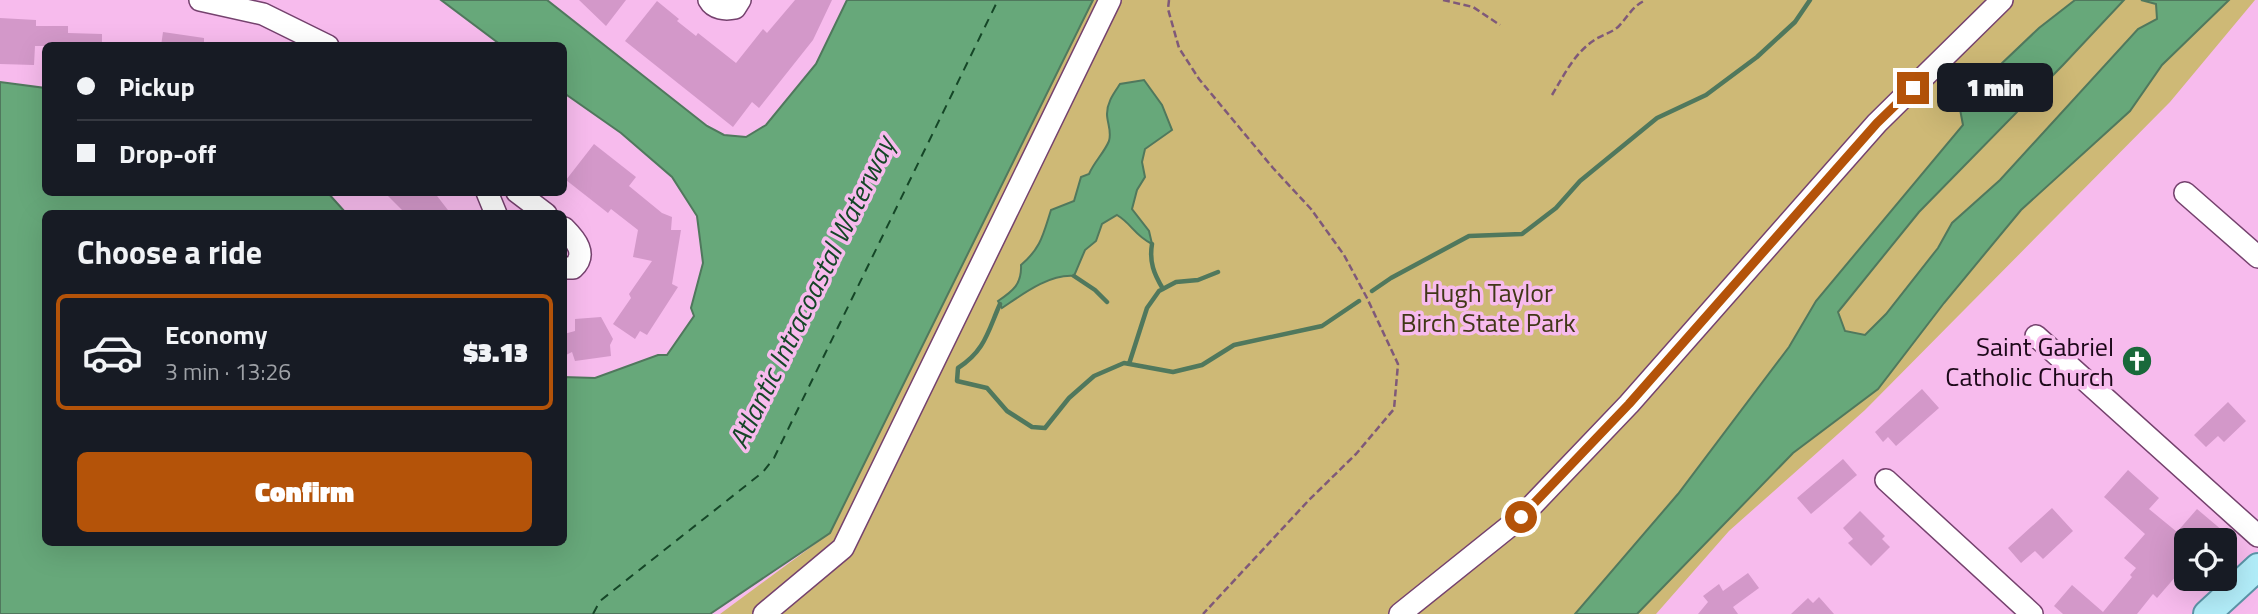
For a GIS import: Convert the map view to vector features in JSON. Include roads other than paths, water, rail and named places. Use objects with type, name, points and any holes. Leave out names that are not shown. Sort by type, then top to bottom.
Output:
[{"type":"main road","points":[[2207,614],[2258,567]]},
{"type":"street","points":[[201,0],[263,14],[320,42]]},
{"type":"street","points":[[709,0],[718,8],[728,10],[735,8],[740,0]]},
{"type":"street","points":[[764,614],[843,548],[1110,0]]},
{"type":"street","points":[[1400,614],[1521,517],[1629,404],[1877,123],[2002,0]]},
{"type":"street","points":[[2185,193],[2258,257]]},
{"type":"street","points":[[522,196],[541,210]]},
{"type":"street","points":[[567,231],[579,245],[581,255],[573,268],[567,268]]},
{"type":"street","points":[[2036,336],[2258,536]]},
{"type":"street","points":[[1886,480],[2032,614]]},
{"type":"water","name":"Atlantic Intracoastal Waterway","points":[[441,0],[547,0],[707,126],[724,135],[746,137],[766,125],[816,64],[847,0],[1093,0],[830,533],[710,614],[0,614],[0,82],[42,88],[42,196],[331,196],[343,210],[42,210],[42,546],[567,546],[567,377],[595,378],[658,355],[667,355],[694,316],[691,308],[703,263],[697,216],[672,177],[621,133],[567,95],[567,42],[497,42]]},
{"type":"water","points":[[2075,0],[2124,0],[1919,212],[1838,312],[1845,331],[1865,335],[1886,314],[1938,248],[1952,223],[2000,180],[2138,29],[2157,19],[2156,4],[2141,0],[2229,0],[2162,65],[2130,111],[2021,210],[1944,303],[1878,389],[1793,453],[1637,614],[1575,614],[1678,494],[1789,347],[1816,301],[1963,125],[1959,104],[2039,28]]},
{"type":"water","points":[[1144,80],[1162,105],[1172,130],[1145,149],[1142,162],[1145,177],[1137,190],[1132,209],[1149,231],[1152,244],[1117,215],[1102,224],[1096,241],[1085,250],[1074,276],[1046,282],[1002,308],[998,301],[1018,282],[1021,265],[1037,247],[1051,210],[1074,201],[1081,177],[1089,174],[1107,145],[1110,134],[1107,110],[1113,94],[1120,84]]},
{"type":"waterway","points":[[1372,291],[1469,236],[1522,234],[1556,208],[1580,181],[1657,118],[1706,95],[1757,57],[1795,22],[1810,0]]},
{"type":"waterway","points":[[1152,244],[1153,268],[1163,289]]},
{"type":"waterway","points":[[1129,364],[1147,308],[1159,291],[1176,282],[1198,280],[1218,272]]},
{"type":"waterway","points":[[1074,276],[1107,302]]},
{"type":"waterway","points":[[1000,304],[980,347],[958,368],[957,381],[987,388],[1007,411],[1032,427],[1045,428],[1069,398],[1094,376],[1124,363],[1173,372],[1202,365],[1234,345],[1322,326],[1359,301]]},
{"type":"place","name":"Saint Gabriel Catholic Church","points":[[2137,361]]},
{"type":"park label","name":"Hugh Taylor Birch State Park","points":[[1488,307]]}]
